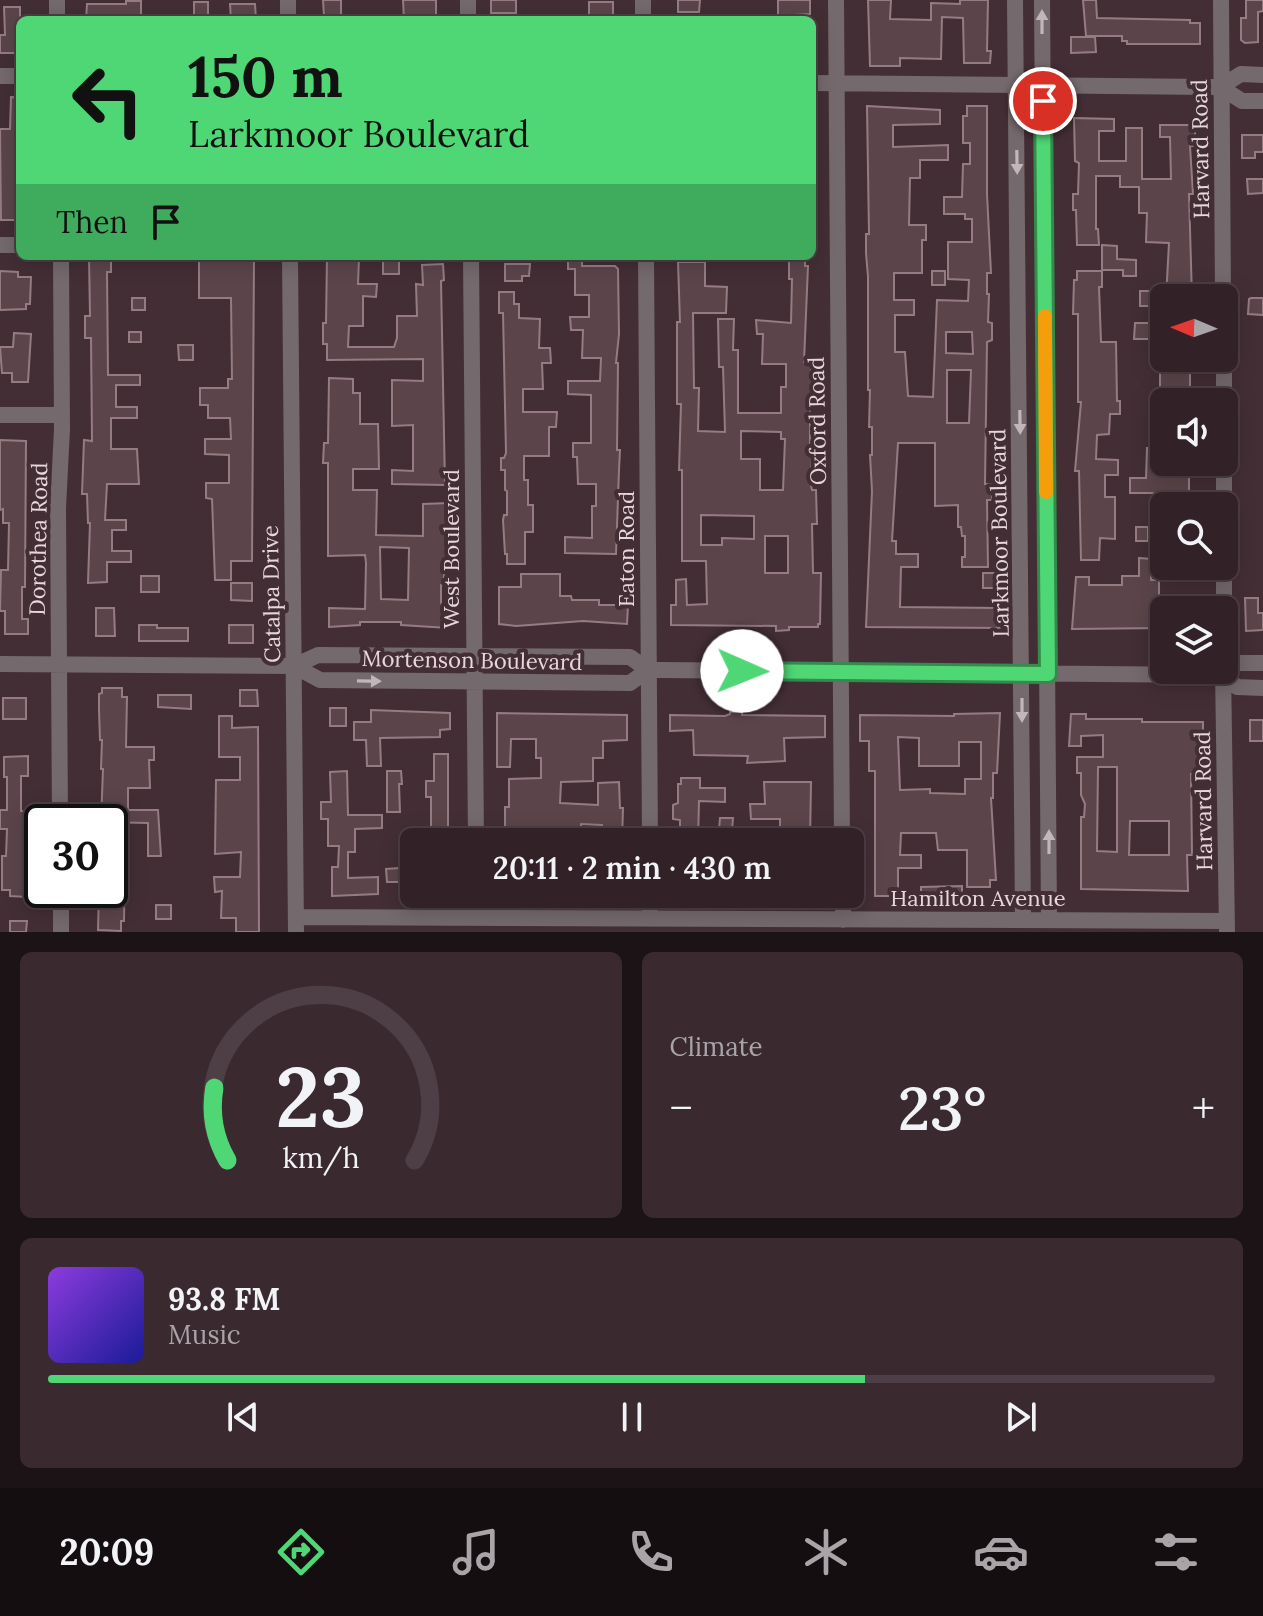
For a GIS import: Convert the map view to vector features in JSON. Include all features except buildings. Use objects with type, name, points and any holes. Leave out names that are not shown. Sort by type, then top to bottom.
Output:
[{"type":"street","name":"Oxford Road","points":[[836,0],[842,828]]},
{"type":"street","name":"Larkmoor Boulevard","points":[[1015,0],[1023,920]]},
{"type":"street","points":[[1042,0],[1049,920]]},
{"type":"street","name":"Harvard Road","points":[[1221,0],[1223,284]]},
{"type":"street","points":[[816,83],[1220,87],[1241,74],[1263,75]]},
{"type":"street","points":[[1220,87],[1242,101],[1263,101]]},
{"type":"street","name":"Dorothea Road","points":[[60,804],[58,508],[62,415],[61,260]]},
{"type":"street","name":"Catalpa Drive","points":[[290,260],[296,925]]},
{"type":"street","name":"West Boulevard","points":[[471,260],[476,828]]},
{"type":"street","name":"Eaton Road","points":[[646,260],[650,828]]},
{"type":"street","points":[[1224,372],[1224,596]]},
{"type":"street","points":[[1019,386],[1045,386]]},
{"type":"street","points":[[0,415],[62,415]]},
{"type":"street","name":"Mortenson Boulevard","points":[[0,664],[294,666],[318,655],[630,657],[648,670],[1150,673]]},
{"type":"street","name":"Mortenson Boulevard","points":[[1238,663],[1263,663]]},
{"type":"street","name":"Mortenson Boulevard","points":[[294,666],[320,680],[474,682],[630,683],[648,670]]},
{"type":"street","name":"Harvard Road","points":[[1223,684],[1227,926]]},
{"type":"street","name":"Mortenson Boulevard","points":[[1234,684],[1237,687],[1263,688]]},
{"type":"street","points":[[61,908],[61,932]]},
{"type":"street","points":[[476,908],[476,918]]},
{"type":"street","points":[[650,908],[650,919]]},
{"type":"street","points":[[843,908],[843,920]]},
{"type":"street","name":"Hamilton Avenue","points":[[296,925],[476,918],[583,926],[650,919],[843,920],[865,926],[1023,920],[1227,926]]},
{"type":"slow traffic","points":[[1045,316],[1046,492]]},
{"type":"route","points":[[742,671],[1048,674],[1043,101]]}]
